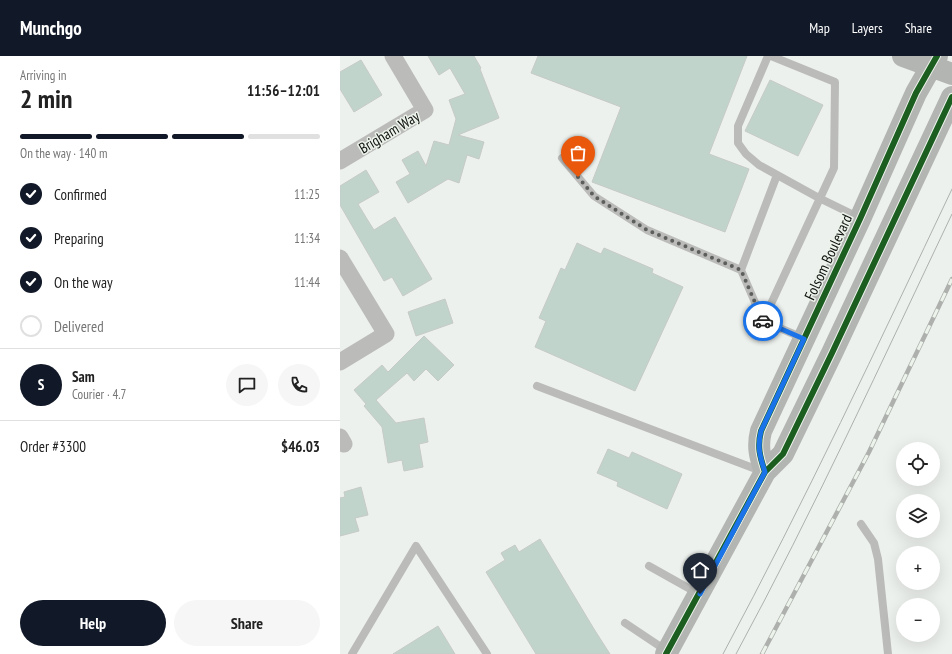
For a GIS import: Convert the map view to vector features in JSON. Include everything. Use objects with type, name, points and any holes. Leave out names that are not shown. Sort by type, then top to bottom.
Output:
[{"type":"main road","points":[[903,56],[934,61],[952,74]]},
{"type":"main road","name":"Folsom Boulevard","points":[[765,472],[758,443],[761,431],[860,219],[916,93],[934,61]]},
{"type":"main road","points":[[667,653],[765,472],[783,454],[952,97]]},
{"type":"street","name":"Brigham Way","points":[[340,161],[425,110],[393,56]]},
{"type":"street","points":[[340,258],[386,334],[340,362]]},
{"type":"lane","points":[[768,56],[738,126],[738,143],[746,154],[759,165],[860,219]]},
{"type":"lane","points":[[763,321],[834,168],[834,82],[771,56]]},
{"type":"lane","points":[[562,158],[594,196],[647,230],[741,270],[763,321],[804,339]]},
{"type":"lane","points":[[741,270],[777,175]]},
{"type":"lane","points":[[537,386],[765,472]]},
{"type":"lane","points":[[861,524],[874,543],[878,559],[888,654]]},
{"type":"lane","points":[[352,654],[416,546],[487,654]]},
{"type":"lane","points":[[649,566],[700,594]]},
{"type":"lane","points":[[625,623],[667,653]]},
{"type":"building","points":[[428,56],[474,56],[481,68],[480,69],[499,118],[458,135],[484,142],[479,159],[467,155],[459,183],[448,179],[408,203],[396,182],[410,174],[402,160],[418,151],[426,166],[434,141],[449,145],[456,119],[449,100],[465,94],[450,68],[439,75]]},
{"type":"building","points":[[538,56],[747,56],[709,154],[749,169],[725,232],[592,182],[621,107],[531,73]]},
{"type":"building","points":[[361,60],[382,95],[354,112],[340,89],[340,72]]},
{"type":"building","points":[[770,80],[823,105],[798,156],[745,131]]},
{"type":"building","points":[[366,170],[379,192],[358,204],[367,219],[374,230],[395,217],[432,279],[403,296],[392,277],[384,281],[340,205],[340,186]]},
{"type":"building","points":[[577,243],[601,254],[604,248],[653,269],[652,273],[683,287],[635,391],[535,347],[546,321],[539,318],[561,268],[565,270]]},
{"type":"building","points":[[445,299],[453,323],[416,336],[408,312]]},
{"type":"building","points":[[424,336],[454,365],[438,381],[426,369],[414,381],[407,373],[376,400],[396,423],[424,418],[428,442],[419,444],[423,467],[404,471],[402,460],[388,463],[382,427],[364,406],[366,404],[354,390],[382,365],[388,372]]},
{"type":"building","points":[[608,449],[629,458],[632,452],[682,474],[667,509],[617,486],[618,482],[597,473]]},
{"type":"building","points":[[361,487],[368,515],[355,518],[359,531],[340,536],[340,498],[345,497],[344,492]]},
{"type":"building","points":[[540,539],[610,654],[536,654],[486,572],[505,560],[501,553],[515,545],[519,552]]},
{"type":"building","points":[[438,626],[455,654],[393,654]]},
{"type":"tram line","points":[[723,654],[812,481],[952,189]]},
{"type":"tram line","points":[[736,654],[793,545],[952,214]]},
{"type":"railway","points":[[762,654],[869,452],[952,279]]},
{"type":"cycle path","points":[[765,472],[759,442],[761,431],[860,219],[916,93],[937,56]]},
{"type":"cycle path","points":[[666,654],[765,472],[783,454],[952,97]]},
{"type":"way so far","points":[[578,177],[594,196],[647,230],[741,270],[763,321]]},
{"type":"route","points":[[700,594],[765,472],[758,443],[761,431],[804,339],[763,321]]}]
